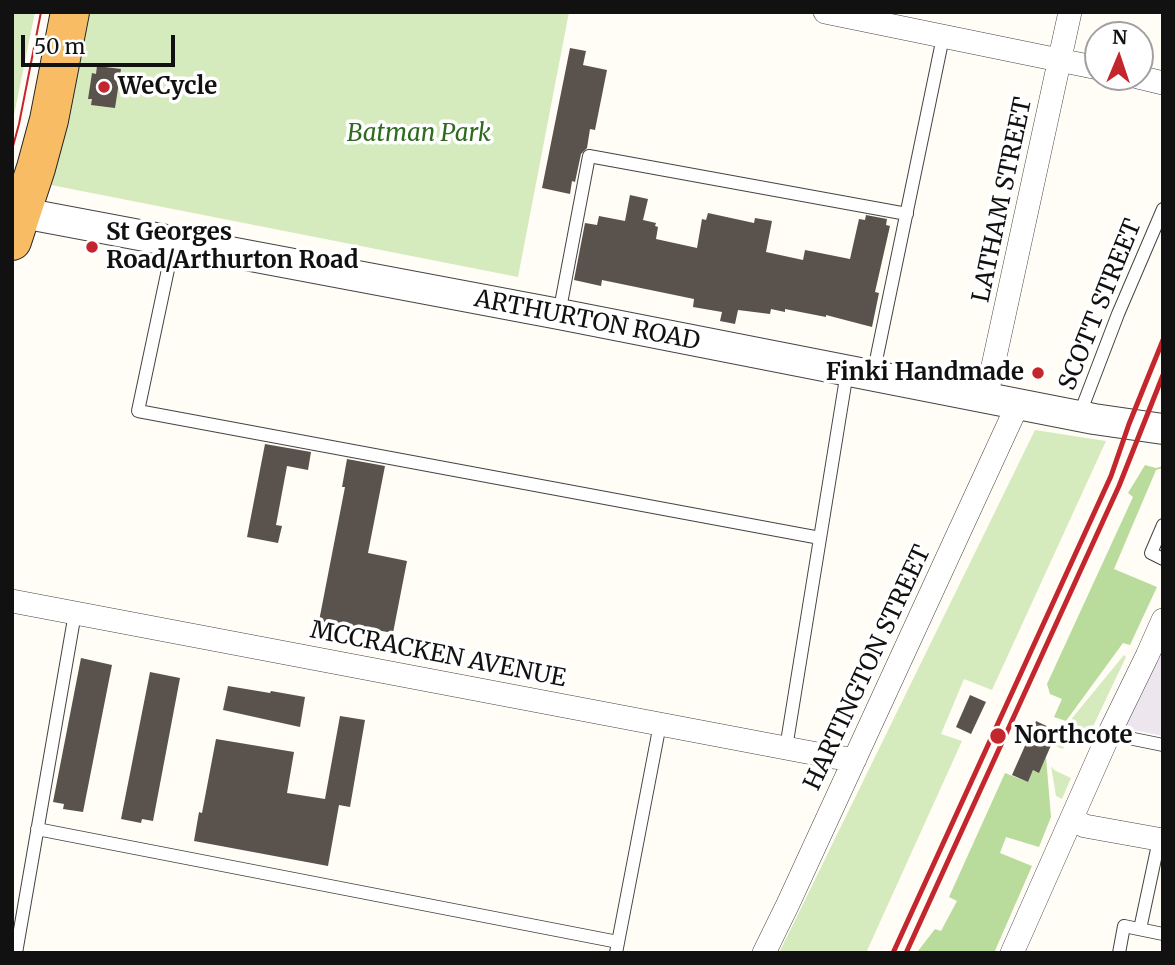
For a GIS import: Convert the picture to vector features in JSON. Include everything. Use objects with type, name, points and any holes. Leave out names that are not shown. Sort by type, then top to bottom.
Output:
[{"type":"highway","points":[[16,221],[36,168],[49,120],[70,12]]},
{"type":"street","points":[[825,12],[1084,65]]},
{"type":"street","name":"LATHAM STREET","points":[[986,398],[1070,12]]},
{"type":"street","name":"ARTHURTON ROAD","points":[[16,221],[174,241],[1079,416],[1163,429]]},
{"type":"street","name":"HARTINGTON STREET","points":[[764,953],[1018,404]]},
{"type":"street","name":"MCCRACKEN AVENUE","points":[[12,601],[855,759]]},
{"type":"street","points":[[1012,953],[1108,734],[1163,620]]},
{"type":"street","points":[[1072,820],[1085,826],[1161,840]]},
{"type":"lane","points":[[786,748],[820,538],[860,374],[906,214],[943,37]]},
{"type":"lane","points":[[559,314],[589,156],[906,214]]},
{"type":"lane","name":"SCOTT STREET","points":[[1079,416],[1118,314],[1163,209]]},
{"type":"lane","points":[[174,241],[138,411],[820,538]]},
{"type":"lane","points":[[1163,525],[1151,553],[1163,559]]},
{"type":"lane","points":[[16,953],[75,613]]},
{"type":"lane","points":[[37,828],[617,947],[660,724]]},
{"type":"lane","points":[[1108,734],[1163,745]]},
{"type":"lane","points":[[1140,929],[1161,840]]},
{"type":"lane","points":[[1119,953],[1124,926],[1163,934]]},
{"type":"shaded area","points":[[1163,641],[1163,736],[1123,728]]},
{"type":"green space","points":[[12,12],[35,12],[12,125]]},
{"type":"green space","name":"Batman Park","points":[[83,12],[569,12],[518,277],[46,184]]},
{"type":"green space","points":[[1035,430],[1106,441],[992,690],[964,679],[941,734],[962,741],[866,953],[779,953]]},
{"type":"green space","points":[[1145,465],[1163,468],[1156,470],[1114,569],[1157,587],[1130,645],[1123,643],[1066,721],[1054,717],[1062,699],[1050,694],[1047,684],[1133,497],[1128,493]]},
{"type":"green space","points":[[1124,655],[1126,657],[1087,739],[1070,732],[1063,749],[1055,746],[1073,717]]},
{"type":"green space","points":[[1046,757],[1051,817],[1039,847],[1006,837],[1000,853],[1032,866],[994,953],[918,951],[935,929],[941,931],[957,901],[949,897],[1005,773],[1028,782],[1033,770],[1039,772]]},
{"type":"green space","points":[[1051,766],[1071,778],[1062,799],[1056,796]]},
{"type":"building","points":[[570,48],[586,51],[583,65],[607,70],[595,130],[590,129],[587,148],[581,154],[570,194],[542,188]]},
{"type":"building","points":[[97,66],[121,69],[115,108],[91,105],[92,99],[88,99],[92,73],[96,74]]},
{"type":"building","points":[[630,195],[648,199],[643,220],[656,223],[656,239],[697,248],[702,219],[706,220],[708,213],[754,223],[755,218],[772,221],[766,252],[803,260],[805,250],[850,259],[859,219],[865,220],[866,215],[887,219],[886,225],[890,226],[875,292],[879,293],[872,327],[826,315],[785,309],[785,312],[771,309],[770,314],[738,310],[735,324],[720,321],[722,312],[693,307],[694,299],[602,280],[601,286],[574,280],[585,223],[597,225],[599,216],[625,221]]},
{"type":"building","points":[[265,444],[311,452],[308,470],[287,466],[276,525],[282,526],[278,543],[247,537]]},
{"type":"building","points":[[347,459],[385,466],[368,553],[407,561],[393,633],[319,621],[345,487],[342,487]]},
{"type":"building","points":[[81,658],[112,665],[83,812],[63,809],[64,804],[53,802]]},
{"type":"building","points":[[150,672],[180,678],[153,821],[142,819],[141,823],[121,819]]},
{"type":"building","points":[[228,686],[305,697],[300,727],[223,710]]},
{"type":"building","points":[[970,695],[986,702],[971,734],[956,727]]},
{"type":"building","points":[[340,716],[365,720],[350,807],[339,805],[328,866],[194,841],[216,739],[294,752],[287,793],[325,799]]},
{"type":"building","points":[[1036,721],[1053,729],[1047,741],[1052,743],[1039,773],[1033,770],[1028,782],[1012,775]]},
{"type":"tram line","points":[[12,150],[41,12]]},
{"type":"railway","points":[[893,953],[1111,476],[1163,340]]},
{"type":"railway","points":[[906,953],[1119,486],[1163,375]]},
{"type":"place","name":"WeCycle","points":[[104,87]]},
{"type":"place","name":"St Georges Road/Arthurton Road","points":[[92,247]]},
{"type":"place","name":"Finki Handmade","points":[[1038,373]]},
{"type":"place","name":"Northcote","points":[[998,736]]}]
